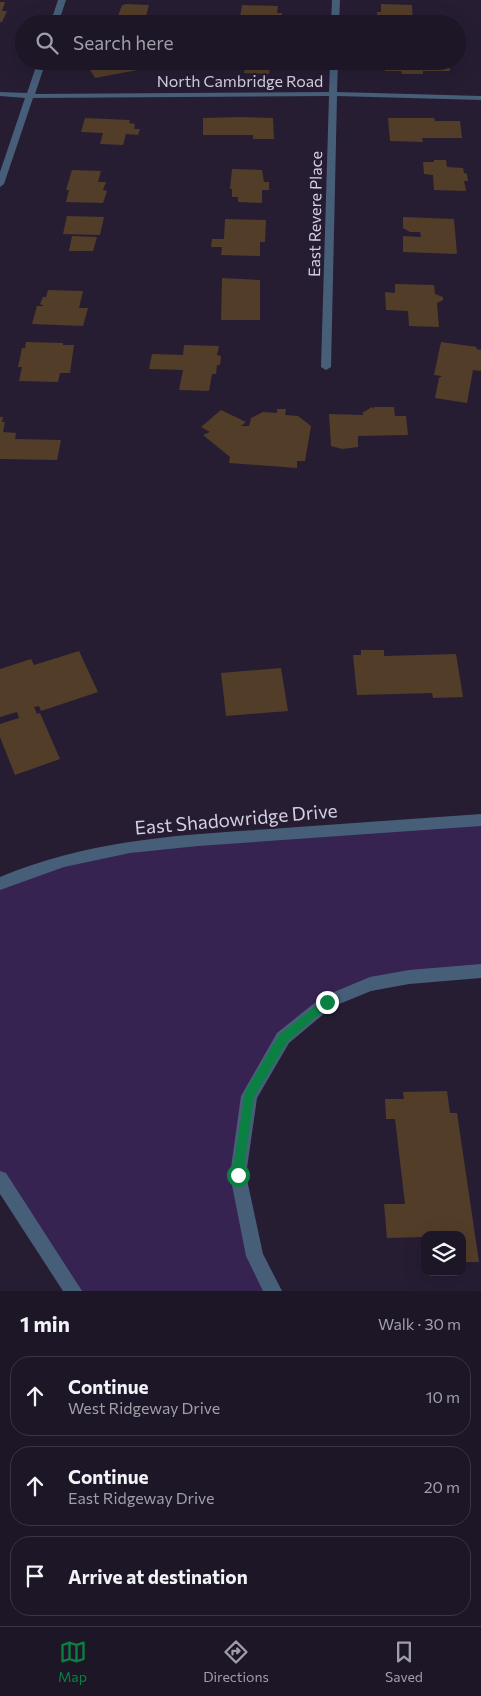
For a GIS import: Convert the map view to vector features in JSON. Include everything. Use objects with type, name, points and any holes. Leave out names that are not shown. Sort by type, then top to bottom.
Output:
[{"type":"street","points":[[57,15],[62,0]]},
{"type":"street","points":[[335,15],[336,0]]},
{"type":"street","points":[[0,184],[39,70]]},
{"type":"street","name":"East Revere Place","points":[[326,367],[334,70]]},
{"type":"street","name":"North Cambridge Road","points":[[0,94],[31,96],[333,94],[481,98]]},
{"type":"street","name":"East Shadowridge Drive","points":[[0,884],[26,871],[90,854],[168,842],[481,820]]},
{"type":"street","points":[[273,1291],[255,1256],[238,1175],[249,1096],[283,1038],[327,1002],[370,984],[409,977],[481,971]]},
{"type":"street","points":[[0,1179],[74,1291]]},
{"type":"shaded area","points":[[481,820],[481,971],[409,977],[327,1002],[283,1038],[249,1096],[238,1175],[273,1291],[73,1291],[0,1179],[0,884],[89,854]]},
{"type":"building","points":[[0,2],[5,2],[2,11],[7,11],[2,22],[0,22]]},
{"type":"building","points":[[381,4],[412,5],[413,15],[377,15],[377,12],[381,12]]},
{"type":"building","points":[[122,5],[149,5],[146,15],[118,15]]},
{"type":"building","points":[[242,5],[278,6],[277,13],[282,13],[282,15],[240,15]]},
{"type":"building","points":[[90,70],[137,70],[95,78]]},
{"type":"building","points":[[244,70],[270,70],[269,74],[244,73]]},
{"type":"building","points":[[385,70],[450,71],[423,71],[423,74],[402,74],[401,71]]},
{"type":"building","points":[[85,118],[130,120],[129,123],[135,124],[134,129],[140,129],[138,135],[126,134],[123,145],[100,144],[103,133],[81,132]]},
{"type":"building","points":[[203,118],[273,118],[274,139],[253,139],[253,135],[203,135]]},
{"type":"building","points":[[388,118],[434,118],[435,121],[460,121],[462,138],[422,138],[423,142],[390,141]]},
{"type":"building","points":[[434,160],[446,160],[447,167],[463,168],[464,173],[467,174],[468,181],[464,181],[466,191],[434,190],[433,175],[424,174],[423,162],[434,162]]},
{"type":"building","points":[[232,169],[262,170],[264,182],[269,182],[269,190],[262,190],[262,203],[238,202],[238,197],[232,197],[232,189],[230,189]]},
{"type":"building","points":[[72,170],[101,171],[98,182],[106,182],[103,190],[107,191],[103,203],[66,202],[69,190],[66,190]]},
{"type":"building","points":[[67,216],[104,217],[100,235],[63,234]]},
{"type":"building","points":[[403,217],[454,219],[457,254],[403,252],[403,236],[421,237],[420,232],[410,232],[403,228]]},
{"type":"building","points":[[225,219],[266,220],[265,242],[260,242],[260,256],[221,255],[222,247],[211,247],[212,239],[224,239]]},
{"type":"building","points":[[72,236],[97,237],[93,251],[69,251]]},
{"type":"building","points":[[222,278],[260,280],[260,320],[221,320]]},
{"type":"building","points":[[395,284],[434,285],[435,294],[443,297],[443,300],[437,303],[439,327],[409,326],[408,311],[386,310],[385,292],[395,293]]},
{"type":"building","points":[[48,290],[83,291],[79,308],[88,308],[83,326],[32,324],[37,306],[44,306],[40,304],[43,297],[46,297]]},
{"type":"building","points":[[26,342],[74,345],[70,373],[60,373],[58,382],[19,381],[22,367],[18,367],[22,348],[25,348]]},
{"type":"building","points":[[441,342],[477,347],[476,349],[481,350],[481,371],[473,370],[467,403],[435,398],[439,378],[442,376],[434,375]]},
{"type":"building","points":[[184,345],[219,346],[217,355],[221,356],[220,365],[217,365],[216,374],[212,374],[209,391],[179,390],[183,370],[149,369],[152,354],[183,355]]},
{"type":"building","points":[[372,407],[374,409],[374,407],[394,407],[395,416],[406,416],[408,435],[358,436],[358,447],[342,449],[331,446],[329,414],[364,415],[362,413]]},
{"type":"building","points":[[277,409],[286,409],[285,415],[298,416],[311,426],[305,461],[297,461],[297,468],[229,463],[230,457],[203,435],[210,432],[201,427],[221,410],[246,422],[241,426],[249,426],[251,418],[263,412],[277,413]]},
{"type":"building","points":[[0,417],[3,417],[2,422],[5,422],[3,432],[16,433],[15,439],[61,440],[57,460],[0,459]]},
{"type":"building","points":[[361,650],[384,650],[384,656],[456,654],[463,697],[433,698],[432,693],[357,695],[353,655],[361,655]]},
{"type":"building","points":[[79,651],[98,692],[41,711],[39,706],[34,707],[37,714],[40,713],[60,759],[15,775],[0,737],[0,724],[19,718],[17,712],[0,717],[0,669],[31,659],[34,665]]},
{"type":"building","points":[[281,668],[288,711],[226,716],[221,673]]},
{"type":"building","points":[[447,1091],[450,1113],[457,1113],[479,1262],[466,1262],[466,1231],[421,1231],[421,1237],[387,1238],[384,1204],[405,1204],[395,1119],[386,1119],[385,1099],[404,1099],[403,1092]]},
{"type":"route","points":[[238,1175],[249,1096],[283,1038],[327,1002]]}]
